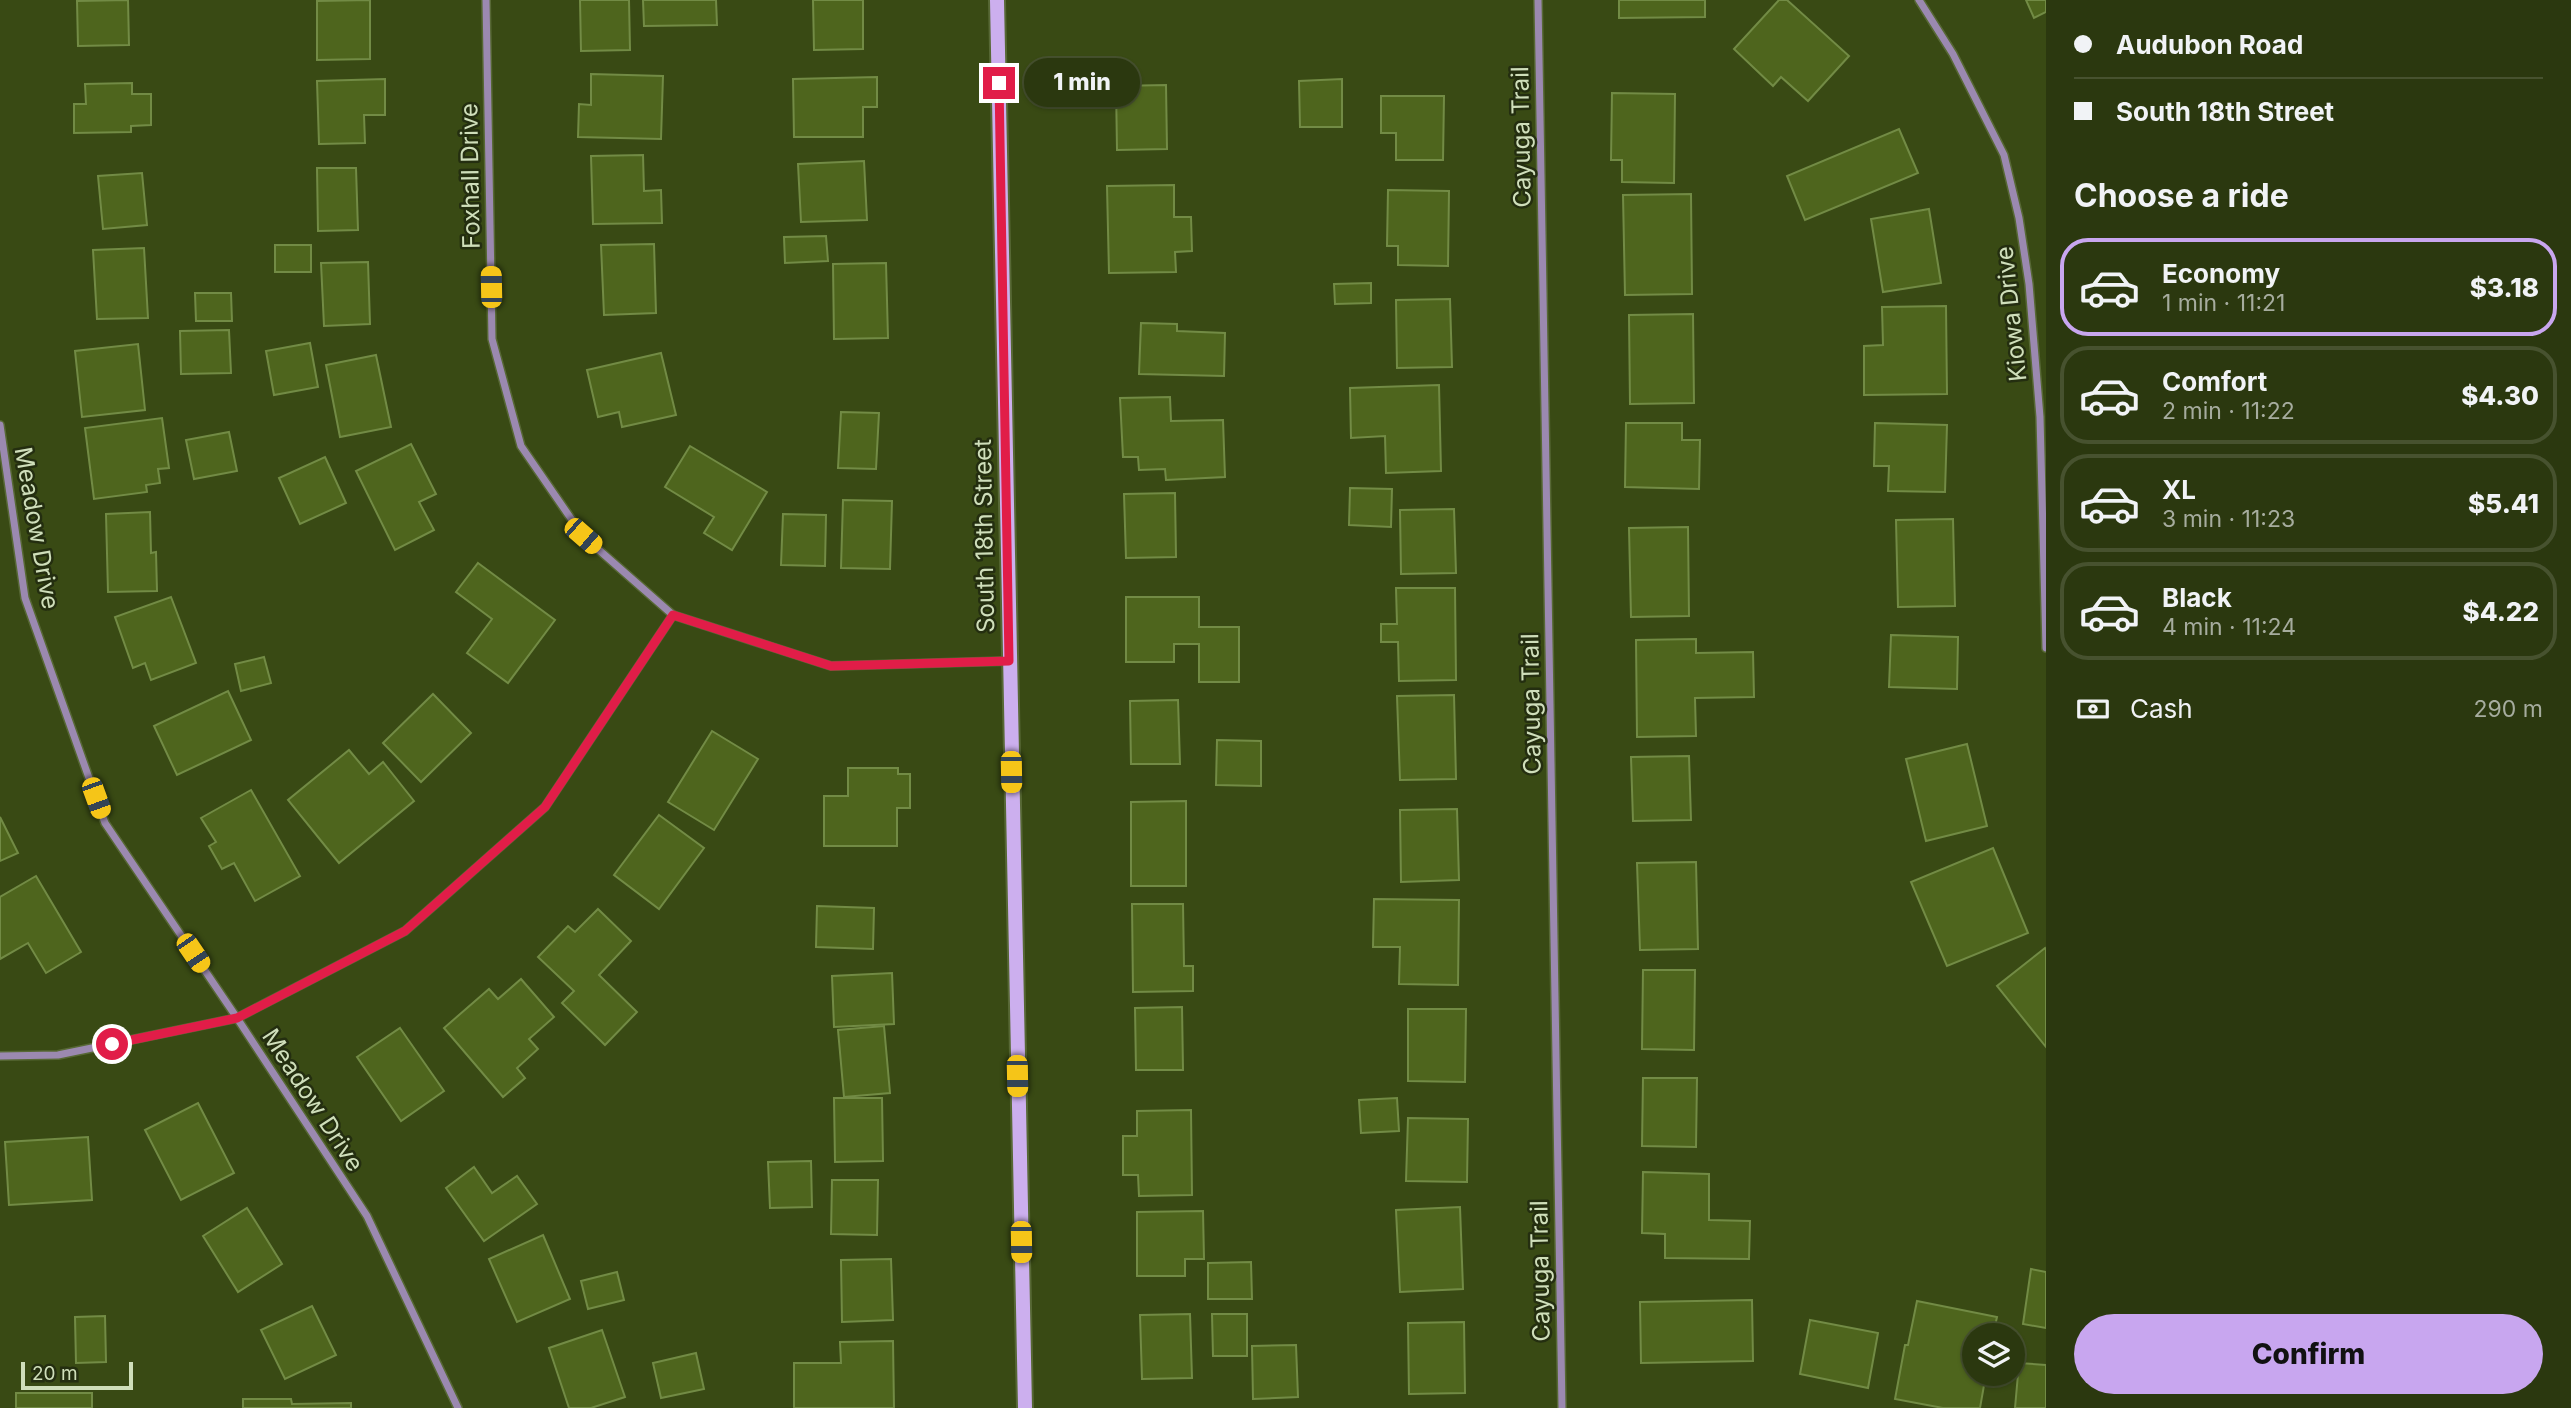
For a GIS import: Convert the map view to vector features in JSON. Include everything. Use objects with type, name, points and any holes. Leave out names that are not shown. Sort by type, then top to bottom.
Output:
[{"type":"main road","name":"South 18th Street","points":[[997,0],[1025,1408]]},
{"type":"street","name":"Foxhall Drive","points":[[486,0],[492,339],[521,446],[583,536],[673,615],[831,666],[1009,661]]},
{"type":"street","name":"Cayuga Trail","points":[[1538,0],[1562,1408]]},
{"type":"street","name":"Kiowa Drive","points":[[1919,0],[1953,54],[2004,155],[2019,218],[2029,284],[2040,417],[2046,648]]},
{"type":"street","name":"Meadow Drive","points":[[0,425],[25,597],[105,823],[367,1216],[458,1408]]},
{"type":"street","points":[[0,1056],[58,1055],[237,1018],[405,931],[545,807],[673,615]]},
{"type":"building","points":[[128,0],[129,45],[78,46],[77,1]]},
{"type":"building","points":[[370,0],[370,59],[317,60],[317,1]]},
{"type":"building","points":[[580,0],[629,0],[630,50],[581,51]]},
{"type":"building","points":[[643,0],[716,0],[717,25],[644,26]]},
{"type":"building","points":[[813,0],[863,0],[863,49],[814,50]]},
{"type":"building","points":[[1619,0],[1705,0],[1705,17],[1619,18]]},
{"type":"building","points":[[1779,0],[1787,0],[1849,56],[1808,101],[1781,77],[1773,86],[1734,49]]},
{"type":"building","points":[[2026,0],[2046,0],[2046,12],[2034,18]]},
{"type":"building","points":[[591,74],[663,76],[661,139],[578,137],[579,104],[591,105]]},
{"type":"building","points":[[877,77],[877,107],[863,107],[863,137],[794,137],[793,79]]},
{"type":"building","points":[[385,79],[385,115],[364,115],[365,143],[319,144],[317,81]]},
{"type":"building","points":[[1342,79],[1342,127],[1300,127],[1299,81]]},
{"type":"building","points":[[132,83],[132,94],[151,94],[151,125],[131,126],[131,132],[74,133],[74,104],[86,104],[85,84]]},
{"type":"building","points":[[1166,85],[1167,149],[1117,150],[1116,86]]},
{"type":"building","points":[[1612,93],[1675,94],[1674,183],[1622,182],[1622,160],[1611,160]]},
{"type":"building","points":[[1381,96],[1444,96],[1443,160],[1396,160],[1396,133],[1381,133]]},
{"type":"building","points":[[1899,129],[1918,173],[1805,220],[1787,176]]},
{"type":"building","points":[[643,155],[644,191],[661,190],[662,223],[593,224],[591,156]]},
{"type":"building","points":[[864,161],[867,220],[801,222],[798,164]]},
{"type":"building","points":[[317,168],[356,168],[358,230],[318,231]]},
{"type":"building","points":[[142,173],[147,225],[103,229],[98,176]]},
{"type":"building","points":[[1174,185],[1174,217],[1191,217],[1192,251],[1175,252],[1176,272],[1109,273],[1107,186]]},
{"type":"building","points":[[1388,190],[1449,191],[1448,266],[1398,265],[1398,246],[1387,246]]},
{"type":"building","points":[[1691,194],[1692,294],[1625,295],[1623,195]]},
{"type":"building","points":[[1929,209],[1941,283],[1883,292],[1871,219]]},
{"type":"building","points":[[826,236],[828,261],[785,263],[784,237]]},
{"type":"building","points":[[654,244],[656,313],[604,315],[601,245]]},
{"type":"building","points":[[275,245],[311,245],[311,272],[275,272]]},
{"type":"building","points":[[144,248],[148,318],[97,319],[93,250]]},
{"type":"building","points":[[368,262],[370,324],[324,326],[321,263]]},
{"type":"building","points":[[886,263],[888,338],[834,339],[833,264]]},
{"type":"building","points":[[1371,283],[1371,303],[1335,304],[1334,284]]},
{"type":"building","points":[[195,293],[231,293],[232,321],[196,321]]},
{"type":"building","points":[[1450,299],[1452,367],[1397,368],[1396,300]]},
{"type":"building","points":[[1946,306],[1947,394],[1864,395],[1864,346],[1883,345],[1882,307]]},
{"type":"building","points":[[1693,314],[1694,403],[1630,404],[1629,315]]},
{"type":"building","points":[[1141,323],[1177,324],[1177,331],[1225,333],[1224,376],[1139,374]]},
{"type":"building","points":[[229,330],[231,373],[181,374],[180,331]]},
{"type":"building","points":[[310,343],[318,387],[274,395],[266,351]]},
{"type":"building","points":[[138,344],[145,410],[82,417],[75,351]]},
{"type":"building","points":[[661,353],[676,415],[622,427],[619,412],[598,417],[587,370]]},
{"type":"building","points":[[376,355],[391,427],[340,437],[326,365]]},
{"type":"building","points":[[1439,385],[1441,471],[1386,473],[1385,436],[1351,438],[1350,388]]},
{"type":"building","points":[[1170,397],[1171,421],[1223,420],[1225,477],[1166,480],[1165,469],[1139,470],[1138,457],[1123,457],[1120,398]]},
{"type":"building","points":[[841,412],[879,413],[876,469],[838,468]]},
{"type":"building","points":[[162,418],[169,468],[158,469],[160,483],[146,485],[147,492],[94,499],[85,428]]},
{"type":"building","points":[[1626,423],[1682,423],[1682,440],[1700,440],[1699,489],[1625,487]]},
{"type":"building","points":[[1875,423],[1947,425],[1945,492],[1888,491],[1889,466],[1874,466]]},
{"type":"building","points":[[229,432],[237,471],[194,479],[186,440]]},
{"type":"building","points":[[411,444],[436,494],[419,502],[434,530],[395,550],[356,471]]},
{"type":"building","points":[[690,446],[767,492],[732,550],[704,533],[714,517],[665,487]]},
{"type":"building","points":[[325,457],[346,503],[300,524],[279,478]]},
{"type":"building","points":[[1350,488],[1392,489],[1391,527],[1349,525]]},
{"type":"building","points":[[1175,493],[1176,557],[1126,558],[1124,494]]},
{"type":"building","points":[[843,500],[892,501],[890,569],[841,568]]},
{"type":"building","points":[[1454,509],[1456,573],[1401,574],[1400,510]]},
{"type":"building","points":[[150,512],[151,553],[156,552],[157,591],[108,592],[106,514]]},
{"type":"building","points":[[783,514],[826,515],[825,566],[781,565]]},
{"type":"building","points":[[1953,519],[1955,606],[1898,607],[1896,520]]},
{"type":"building","points":[[1688,527],[1689,616],[1631,617],[1629,528]]},
{"type":"building","points":[[478,563],[555,620],[508,683],[467,653],[492,619],[456,592]]},
{"type":"building","points":[[1396,588],[1455,588],[1456,680],[1399,681],[1398,642],[1381,642],[1381,624],[1397,624]]},
{"type":"building","points":[[171,597],[196,663],[151,680],[145,663],[133,668],[115,617]]},
{"type":"building","points":[[1126,597],[1199,597],[1199,627],[1239,627],[1239,682],[1199,682],[1199,644],[1174,644],[1174,662],[1126,662]]},
{"type":"building","points":[[1891,635],[1958,637],[1957,689],[1889,687]]},
{"type":"building","points":[[1696,639],[1696,653],[1753,652],[1754,697],[1695,698],[1696,736],[1637,737],[1636,640]]},
{"type":"building","points":[[264,657],[271,683],[241,691],[235,664]]},
{"type":"building","points":[[228,691],[251,740],[177,775],[154,726]]},
{"type":"building","points":[[433,694],[471,733],[421,782],[383,743]]},
{"type":"building","points":[[1454,695],[1456,779],[1400,780],[1397,696]]},
{"type":"building","points":[[1178,700],[1180,764],[1131,764],[1130,701]]},
{"type":"building","points":[[712,731],[758,759],[714,830],[668,802]]},
{"type":"building","points":[[1217,740],[1261,741],[1261,786],[1216,785]]},
{"type":"building","points":[[1967,744],[1987,826],[1926,841],[1906,759]]},
{"type":"building","points":[[349,750],[369,774],[383,762],[414,801],[339,863],[288,800]]},
{"type":"building","points":[[1689,756],[1691,820],[1633,821],[1631,757]]},
{"type":"building","points":[[848,768],[898,768],[898,774],[910,774],[910,808],[897,808],[897,846],[824,846],[824,796],[848,796]]},
{"type":"building","points":[[251,790],[300,876],[255,901],[234,863],[222,869],[209,846],[216,842],[201,818]]},
{"type":"building","points":[[1186,801],[1186,886],[1131,886],[1131,802]]},
{"type":"building","points":[[1457,809],[1459,880],[1401,882],[1400,810]]},
{"type":"building","points":[[659,815],[704,848],[659,909],[614,875]]},
{"type":"building","points":[[0,817],[18,853],[0,861]]},
{"type":"building","points":[[1993,848],[2028,933],[1947,966],[1911,882]]},
{"type":"building","points":[[1696,862],[1698,949],[1640,950],[1637,863]]},
{"type":"building","points":[[36,876],[81,952],[46,973],[28,943],[0,959],[0,897]]},
{"type":"building","points":[[1374,899],[1459,900],[1458,985],[1399,984],[1400,947],[1373,947]]},
{"type":"building","points":[[1132,904],[1183,904],[1184,966],[1193,966],[1193,991],[1133,992]]},
{"type":"building","points":[[817,906],[874,908],[873,949],[816,947]]},
{"type":"building","points":[[598,909],[631,941],[599,975],[637,1012],[605,1045],[562,1003],[574,991],[538,957],[568,926],[575,932]]},
{"type":"building","points":[[2045,948],[2046,950],[2046,1047],[1997,986]]},
{"type":"building","points":[[1643,970],[1695,970],[1694,1050],[1642,1049]]},
{"type":"building","points":[[892,973],[894,1024],[834,1027],[832,976]]},
{"type":"building","points":[[521,979],[554,1017],[529,1039],[538,1049],[517,1068],[525,1078],[503,1097],[444,1028],[489,989],[498,999]]},
{"type":"building","points":[[1182,1007],[1183,1070],[1136,1070],[1135,1008]]},
{"type":"building","points":[[1408,1009],[1466,1009],[1465,1082],[1408,1081]]},
{"type":"building","points":[[884,1026],[890,1093],[844,1097],[838,1030]]},
{"type":"building","points":[[400,1028],[444,1091],[401,1121],[357,1057]]},
{"type":"building","points":[[1643,1078],[1697,1078],[1696,1147],[1642,1146]]},
{"type":"building","points":[[834,1098],[882,1098],[883,1161],[835,1162]]},
{"type":"building","points":[[1397,1098],[1399,1131],[1361,1133],[1359,1100]]},
{"type":"building","points":[[198,1103],[234,1173],[181,1200],[145,1130]]},
{"type":"building","points":[[1191,1110],[1192,1195],[1139,1196],[1138,1175],[1123,1175],[1123,1136],[1137,1136],[1137,1111]]},
{"type":"building","points":[[1408,1118],[1468,1119],[1467,1182],[1406,1181]]},
{"type":"building","points":[[88,1137],[92,1200],[9,1205],[5,1142]]},
{"type":"building","points":[[811,1161],[812,1207],[770,1208],[768,1162]]},
{"type":"building","points":[[474,1167],[492,1193],[517,1176],[537,1204],[484,1241],[446,1188]]},
{"type":"building","points":[[1643,1172],[1709,1174],[1709,1220],[1750,1221],[1749,1259],[1665,1258],[1665,1234],[1642,1233]]},
{"type":"building","points":[[832,1180],[878,1180],[877,1235],[831,1234]]},
{"type":"building","points":[[1460,1207],[1463,1289],[1400,1292],[1396,1210]]},
{"type":"building","points":[[247,1208],[282,1264],[238,1292],[203,1236]]},
{"type":"building","points":[[1203,1211],[1204,1259],[1185,1259],[1185,1276],[1137,1276],[1137,1212]]},
{"type":"building","points":[[543,1235],[570,1299],[517,1322],[489,1259]]},
{"type":"building","points":[[891,1259],[893,1320],[842,1322],[841,1260]]},
{"type":"building","points":[[1251,1262],[1252,1299],[1208,1299],[1208,1263]]},
{"type":"building","points":[[2031,1269],[2046,1272],[2046,1328],[2023,1323]]},
{"type":"building","points":[[617,1272],[624,1300],[588,1309],[581,1281]]},
{"type":"building","points":[[1752,1300],[1753,1361],[1641,1363],[1640,1302]]},
{"type":"building","points":[[1917,1301],[1997,1317],[1996,1323],[1962,1323],[1962,1386],[1984,1386],[1980,1408],[1943,1408],[1895,1399],[1905,1345],[1908,1345]]},
{"type":"building","points":[[312,1306],[336,1355],[285,1379],[261,1330]]},
{"type":"building","points":[[1190,1314],[1192,1378],[1142,1379],[1140,1315]]},
{"type":"building","points":[[1212,1314],[1247,1314],[1247,1356],[1213,1356]]},
{"type":"building","points":[[105,1316],[106,1362],[76,1363],[75,1317]]},
{"type":"building","points":[[1810,1320],[1878,1333],[1868,1388],[1800,1374]]},
{"type":"building","points":[[1464,1322],[1465,1393],[1409,1394],[1408,1323]]},
{"type":"building","points":[[602,1330],[625,1397],[591,1408],[569,1408],[549,1348]]},
{"type":"building","points":[[893,1341],[894,1408],[794,1408],[794,1363],[841,1363],[840,1342]]},
{"type":"building","points":[[1296,1345],[1298,1397],[1253,1399],[1252,1346]]},
{"type":"building","points":[[696,1353],[704,1389],[661,1398],[653,1363]]},
{"type":"building","points":[[2025,1363],[2046,1365],[2046,1408],[2015,1408],[2017,1386],[2025,1386]]},
{"type":"building","points":[[16,1393],[92,1393],[92,1408],[16,1408]]},
{"type":"building","points":[[243,1399],[291,1399],[292,1404],[351,1403],[351,1408],[243,1408]]},
{"type":"route","points":[[112,1044],[237,1018],[405,931],[545,807],[673,615],[831,666],[1009,661],[999,83]]}]
